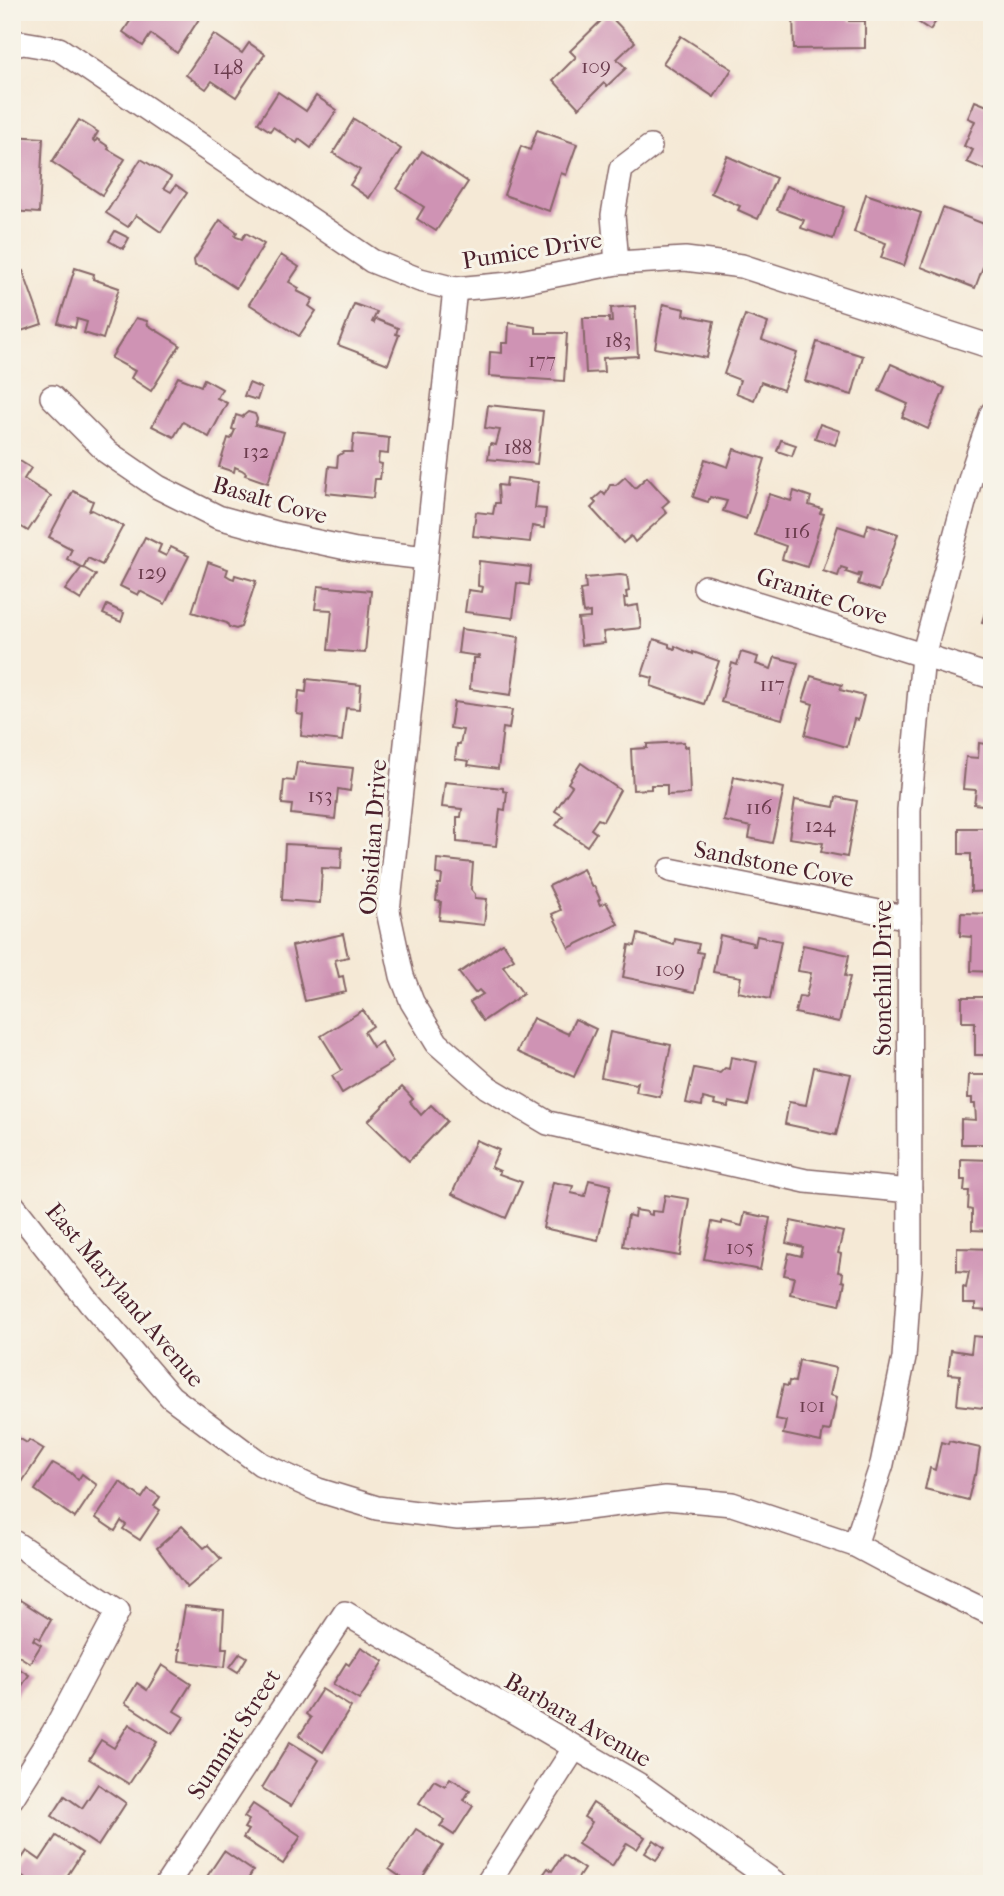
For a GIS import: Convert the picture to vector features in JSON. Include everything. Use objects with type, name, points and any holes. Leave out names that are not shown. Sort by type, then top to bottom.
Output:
[{"type":"street","name":"Pumice Drive","points":[[12,46],[23,43],[59,49],[372,261],[420,280],[455,289],[510,284],[617,263],[685,260],[742,266],[992,347]]},
{"type":"street","points":[[617,263],[613,215],[621,169],[650,147]]},
{"type":"street","name":"Obsidian Drive","points":[[455,289],[388,911],[402,976],[412,1002],[437,1043],[488,1087],[548,1123],[806,1181],[910,1191]]},
{"type":"street","name":"Basalt Cove","points":[[52,397],[107,452],[158,487],[218,517],[344,547],[426,558]]},
{"type":"street","name":"Stonehill Drive","points":[[855,1545],[882,1464],[904,1358],[910,1270],[909,810],[923,656],[973,469],[992,413]]},
{"type":"street","name":"Granite Cove","points":[[705,587],[992,677]]},
{"type":"street","name":"Sandstone Cove","points":[[670,870],[909,918]]},
{"type":"street","name":"East Maryland Avenue","points":[[12,1204],[89,1302],[171,1397],[261,1464],[318,1490],[377,1508],[458,1518],[548,1513],[666,1498],[732,1504],[855,1545],[992,1614]]},
{"type":"street","points":[[12,1541],[118,1611],[53,1733],[12,1798]]},
{"type":"street","name":"Barbara Avenue","points":[[345,1613],[639,1785],[777,1884]]},
{"type":"street","name":"Summit Street","points":[[167,1884],[345,1613]]},
{"type":"street","points":[[487,1884],[574,1749]]},
{"type":"building","points":[[136,12],[189,12],[199,19],[177,53],[151,34],[143,46],[123,32]]},
{"type":"building","points":[[793,12],[849,12],[849,21],[865,21],[865,48],[794,49]]},
{"type":"building","points":[[903,12],[942,12],[930,30]]},
{"type":"building","points":[[608,14],[635,42],[617,59],[626,68],[607,86],[604,83],[579,108],[553,80],[576,57],[570,51]]},
{"type":"building","points":[[214,34],[242,53],[249,43],[265,54],[236,97],[212,81],[206,89],[186,75]]},
{"type":"building","points":[[681,36],[732,69],[714,97],[663,63]]},
{"type":"building","points":[[278,92],[306,111],[316,96],[337,110],[311,148],[299,139],[297,143],[273,127],[270,131],[258,123]]},
{"type":"building","points":[[975,101],[992,108],[992,173],[967,162],[973,150],[964,146],[975,121],[968,118]]},
{"type":"building","points":[[354,119],[401,149],[369,198],[350,185],[360,170],[333,153]]},
{"type":"building","points":[[79,120],[98,132],[93,140],[95,142],[97,139],[125,159],[102,195],[52,162]]},
{"type":"building","points":[[537,130],[577,144],[566,175],[561,173],[549,211],[504,195],[521,146],[530,150]]},
{"type":"building","points":[[12,136],[43,138],[39,213],[12,211]]},
{"type":"building","points":[[422,151],[468,182],[436,231],[417,219],[424,207],[397,189]]},
{"type":"building","points":[[727,156],[776,178],[758,219],[738,210],[740,206],[711,193]]},
{"type":"building","points":[[141,159],[171,177],[164,188],[171,192],[176,185],[187,193],[161,232],[136,215],[128,227],[106,213]]},
{"type":"building","points":[[786,186],[844,207],[833,239],[801,228],[804,220],[777,210]]},
{"type":"building","points":[[866,194],[921,213],[904,266],[881,258],[886,243],[854,232]]},
{"type":"building","points":[[943,208],[992,227],[992,243],[975,288],[921,267]]},
{"type":"building","points":[[220,220],[237,232],[236,237],[242,239],[246,233],[264,244],[236,288],[205,268],[195,266],[194,260]]},
{"type":"building","points":[[115,231],[129,238],[123,249],[109,241]]},
{"type":"building","points":[[281,255],[299,267],[289,282],[299,288],[297,291],[313,299],[309,306],[316,311],[299,336],[249,304]]},
{"type":"building","points":[[75,268],[94,274],[93,279],[119,288],[103,339],[84,333],[87,322],[77,319],[75,328],[58,323]]},
{"type":"building","points":[[23,271],[42,324],[21,331],[15,313],[12,314],[12,274]]},
{"type":"building","points":[[354,304],[377,312],[372,322],[376,319],[398,328],[396,334],[399,335],[388,364],[338,345]]},
{"type":"building","points":[[663,304],[685,309],[684,315],[714,321],[707,358],[655,348]]},
{"type":"building","points":[[635,306],[638,356],[603,358],[604,372],[586,373],[583,318],[609,318],[609,322],[612,322],[611,308]]},
{"type":"building","points":[[745,315],[768,323],[762,340],[797,353],[783,390],[761,382],[754,400],[736,393],[740,380],[724,374]]},
{"type":"building","points":[[136,318],[147,321],[148,325],[180,345],[151,391],[131,378],[135,371],[111,358]]},
{"type":"building","points":[[509,323],[536,327],[536,333],[567,333],[564,381],[489,376],[490,352],[502,353],[502,343],[508,343]]},
{"type":"building","points":[[817,342],[863,356],[852,395],[805,381]]},
{"type":"building","points":[[891,364],[945,388],[928,429],[902,417],[908,404],[879,391]]},
{"type":"building","points":[[178,377],[201,386],[204,379],[222,389],[217,398],[227,403],[209,437],[183,422],[174,437],[152,426]]},
{"type":"building","points":[[249,383],[261,388],[257,400],[244,396]]},
{"type":"building","points":[[488,405],[543,411],[537,464],[488,459],[490,444],[496,445],[500,430],[485,428]]},
{"type":"building","points":[[248,412],[255,414],[255,425],[284,432],[268,483],[245,475],[246,473],[235,467],[234,472],[219,467],[228,438],[231,439],[235,430],[232,429],[236,415],[242,417]]},
{"type":"building","points":[[820,424],[840,431],[835,445],[815,438]]},
{"type":"building","points":[[354,434],[389,438],[388,454],[379,453],[378,463],[382,464],[380,479],[375,479],[373,498],[326,493],[329,466],[337,467],[338,456],[344,452],[352,452]]},
{"type":"building","points":[[781,440],[796,445],[792,456],[777,451]]},
{"type":"building","points":[[734,449],[765,459],[746,519],[723,511],[727,501],[710,497],[708,502],[693,497],[705,459],[728,467]]},
{"type":"building","points":[[12,456],[31,468],[24,479],[51,496],[28,531],[12,521]]},
{"type":"building","points":[[625,477],[635,488],[647,477],[669,501],[662,507],[667,513],[635,542],[631,536],[623,543],[591,508],[596,503],[593,500],[602,492],[605,495],[610,485],[616,485]]},
{"type":"building","points":[[507,478],[538,482],[535,508],[546,509],[544,528],[532,526],[530,542],[473,536],[476,512],[493,514],[495,503],[499,503],[498,485],[506,486]]},
{"type":"building","points":[[73,491],[93,501],[89,511],[92,510],[123,526],[102,565],[88,558],[83,568],[67,559],[72,549],[49,537]]},
{"type":"building","points":[[794,491],[811,497],[809,505],[822,509],[820,513],[824,514],[807,567],[782,559],[786,546],[755,535],[769,494],[791,501]]},
{"type":"building","points":[[868,524],[898,534],[879,591],[858,584],[859,573],[858,576],[841,567],[838,576],[823,571],[838,526],[865,535]]},
{"type":"building","points":[[145,537],[161,545],[158,552],[166,556],[171,547],[189,556],[165,604],[140,591],[138,595],[120,586]]},
{"type":"building","points":[[479,561],[531,567],[529,585],[517,583],[513,618],[465,612],[468,590],[482,592],[483,587],[478,586]]},
{"type":"building","points":[[208,562],[228,569],[226,575],[231,578],[234,579],[235,575],[256,581],[241,627],[229,627],[227,623],[192,612]]},
{"type":"building","points":[[82,567],[96,575],[81,600],[65,590]]},
{"type":"building","points":[[627,576],[629,591],[626,592],[627,598],[624,598],[625,607],[638,605],[641,628],[603,632],[605,643],[581,645],[578,619],[590,618],[590,612],[583,613],[580,590],[586,589],[585,578]]},
{"type":"building","points":[[318,586],[371,591],[365,653],[328,650],[332,610],[315,609]]},
{"type":"building","points":[[992,590],[992,625],[982,622]]},
{"type":"building","points":[[107,605],[124,613],[121,622],[103,614]]},
{"type":"building","points":[[461,629],[519,637],[511,695],[470,689],[472,664],[474,658],[479,656],[458,653]]},
{"type":"building","points":[[654,639],[669,644],[669,647],[675,649],[675,646],[719,661],[704,704],[651,686],[653,678],[642,675]]},
{"type":"building","points":[[741,652],[758,657],[756,664],[771,669],[775,657],[798,663],[782,719],[721,702],[732,663],[737,665]]},
{"type":"building","points":[[811,676],[842,685],[840,690],[864,696],[858,720],[854,719],[847,747],[805,735],[813,704],[803,701]]},
{"type":"building","points":[[307,679],[361,685],[359,709],[346,708],[342,741],[301,736],[303,715],[297,714],[299,691],[306,692]]},
{"type":"building","points":[[454,702],[512,710],[509,729],[503,728],[498,769],[468,765],[469,761],[455,759],[463,730],[450,728]]},
{"type":"building","points":[[684,742],[684,747],[688,746],[690,794],[667,795],[667,785],[651,785],[651,789],[633,790],[631,749],[647,748],[647,744]]},
{"type":"building","points":[[979,743],[992,745],[992,806],[974,804],[976,790],[963,789],[966,757],[978,758]]},
{"type":"building","points":[[297,762],[353,768],[350,791],[338,789],[335,819],[291,814],[292,805],[282,804],[284,780],[294,781]]},
{"type":"building","points":[[581,763],[620,790],[603,821],[598,819],[591,829],[596,833],[587,846],[556,825],[563,816],[555,811],[572,786],[568,783]]},
{"type":"building","points":[[734,777],[784,788],[772,843],[749,838],[751,827],[724,821]]},
{"type":"building","points":[[445,782],[503,788],[503,791],[507,792],[505,810],[500,809],[496,846],[457,842],[457,817],[461,817],[462,809],[442,807]]},
{"type":"building","points":[[836,797],[857,801],[847,857],[821,852],[823,843],[789,838],[795,800],[834,807]]},
{"type":"building","points":[[959,828],[992,828],[992,891],[971,892],[971,854],[959,854]]},
{"type":"building","points":[[285,844],[342,847],[341,869],[322,868],[320,903],[282,900]]},
{"type":"building","points":[[437,859],[473,863],[471,889],[475,898],[487,899],[484,925],[439,920],[441,902],[436,901],[442,875],[436,874]]},
{"type":"building","points":[[583,869],[592,887],[594,886],[600,905],[606,902],[618,924],[569,948],[552,914],[561,910],[549,886]]},
{"type":"building","points":[[961,913],[992,914],[992,972],[971,971],[972,937],[960,936]]},
{"type":"building","points":[[343,934],[348,957],[335,960],[339,977],[343,976],[346,992],[305,1001],[292,946]]},
{"type":"building","points":[[638,934],[674,945],[675,939],[699,944],[697,952],[703,953],[695,992],[623,977],[629,945],[635,946]]},
{"type":"building","points":[[720,935],[753,943],[752,946],[755,946],[757,936],[781,941],[770,999],[738,992],[741,977],[713,972]]},
{"type":"building","points":[[503,943],[514,959],[503,966],[523,994],[483,1021],[470,1002],[483,994],[479,990],[475,993],[459,973]]},
{"type":"building","points":[[803,945],[849,955],[845,976],[850,977],[839,1022],[795,1013],[799,996],[806,997],[811,973],[798,971]]},
{"type":"building","points":[[962,997],[992,997],[992,1055],[975,1055],[975,1022],[962,1022]]},
{"type":"building","points":[[363,1010],[373,1026],[364,1032],[373,1047],[381,1042],[393,1062],[342,1093],[332,1076],[342,1070],[321,1036]]},
{"type":"building","points":[[533,1018],[568,1034],[575,1019],[596,1029],[574,1077],[517,1052]]},
{"type":"building","points":[[610,1032],[671,1045],[660,1097],[636,1092],[638,1082],[635,1084],[601,1077]]},
{"type":"building","points":[[731,1057],[757,1062],[748,1106],[729,1102],[728,1107],[703,1098],[702,1106],[686,1103],[694,1068],[720,1073],[725,1068],[729,1069]]},
{"type":"building","points":[[814,1067],[851,1074],[836,1135],[785,1124],[789,1102],[806,1105]]},
{"type":"building","points":[[969,1075],[992,1075],[992,1147],[986,1147],[986,1144],[961,1144],[961,1119],[976,1120],[975,1104],[972,1104],[972,1098],[968,1098]]},
{"type":"building","points":[[402,1087],[413,1099],[410,1102],[421,1115],[431,1105],[447,1121],[409,1161],[368,1121]]},
{"type":"building","points":[[476,1140],[499,1150],[491,1167],[500,1171],[499,1174],[522,1182],[506,1218],[452,1194]]},
{"type":"building","points":[[961,1159],[992,1160],[992,1231],[972,1230],[972,1210],[968,1209],[969,1191],[964,1191],[965,1180],[961,1180]]},
{"type":"building","points":[[589,1180],[611,1185],[598,1240],[543,1228],[553,1182],[573,1186],[571,1193],[585,1196]]},
{"type":"building","points":[[665,1195],[689,1199],[680,1256],[623,1246],[628,1215],[634,1217],[635,1210],[652,1215],[652,1211],[662,1212]]},
{"type":"building","points":[[745,1213],[770,1218],[760,1270],[704,1259],[712,1222],[722,1224],[722,1221],[742,1226]]},
{"type":"building","points":[[791,1221],[843,1232],[838,1253],[841,1254],[838,1272],[843,1273],[842,1281],[845,1282],[840,1305],[790,1294],[794,1277],[784,1275],[789,1253],[801,1256],[803,1247],[786,1243]]},
{"type":"building","points":[[957,1248],[992,1249],[992,1311],[975,1310],[975,1304],[963,1304],[963,1287],[966,1288],[969,1272],[957,1271]]},
{"type":"building","points":[[973,1336],[992,1338],[992,1409],[957,1405],[960,1375],[948,1374],[951,1350],[971,1353]]},
{"type":"building","points":[[799,1360],[836,1368],[830,1395],[837,1397],[830,1431],[823,1430],[821,1442],[783,1434],[786,1421],[776,1419],[783,1385],[788,1386],[789,1381],[795,1382]]},
{"type":"building","points":[[12,1434],[44,1449],[22,1482],[17,1478],[12,1480]]},
{"type":"building","points":[[949,1441],[980,1448],[976,1475],[968,1500],[925,1489],[930,1468],[935,1470],[941,1442],[948,1444]]},
{"type":"building","points":[[53,1463],[78,1480],[82,1474],[97,1485],[75,1518],[35,1490]]},
{"type":"building","points":[[120,1482],[142,1498],[148,1489],[160,1497],[154,1506],[160,1510],[140,1540],[123,1529],[126,1525],[121,1521],[115,1531],[96,1518]]},
{"type":"building","points":[[182,1526],[204,1548],[208,1545],[221,1559],[187,1588],[157,1548]]},
{"type":"building","points":[[20,1600],[51,1620],[40,1639],[35,1636],[33,1640],[41,1645],[30,1663],[12,1652],[12,1612]]},
{"type":"building","points":[[185,1606],[224,1610],[222,1648],[227,1648],[225,1667],[179,1661],[178,1649]]},
{"type":"building","points":[[361,1647],[384,1661],[359,1700],[333,1684],[346,1663],[349,1665]]},
{"type":"building","points":[[240,1653],[247,1657],[238,1672],[230,1667]]},
{"type":"building","points":[[12,1664],[29,1675],[12,1701]]},
{"type":"building","points":[[162,1665],[191,1684],[174,1711],[184,1717],[173,1734],[125,1703],[137,1683],[147,1690]]},
{"type":"building","points":[[322,1689],[351,1707],[323,1752],[299,1736],[311,1718],[306,1714]]},
{"type":"building","points":[[129,1724],[157,1742],[129,1784],[89,1759],[101,1740],[114,1748]]},
{"type":"building","points":[[290,1742],[319,1760],[291,1806],[262,1788]]},
{"type":"building","points":[[450,1778],[470,1790],[464,1800],[473,1806],[454,1835],[440,1826],[445,1820],[419,1803],[434,1780],[445,1786]]},
{"type":"building","points":[[98,1784],[126,1803],[98,1846],[52,1816],[65,1796],[82,1808]]},
{"type":"building","points":[[593,1803],[645,1837],[637,1849],[627,1843],[612,1866],[578,1844],[592,1822],[584,1817]]},
{"type":"building","points":[[253,1804],[301,1836],[283,1864],[243,1838],[248,1830],[244,1828],[249,1820],[244,1817]]},
{"type":"building","points":[[416,1829],[443,1846],[418,1884],[411,1884],[389,1869]]},
{"type":"building","points":[[56,1836],[82,1853],[62,1884],[34,1884],[14,1870],[27,1851],[40,1860]]},
{"type":"building","points":[[654,1840],[665,1848],[656,1860],[645,1853]]},
{"type":"building","points":[[224,1851],[253,1871],[245,1884],[202,1884]]},
{"type":"building","points":[[563,1855],[584,1869],[574,1884],[538,1882],[548,1868],[552,1871]]}]
